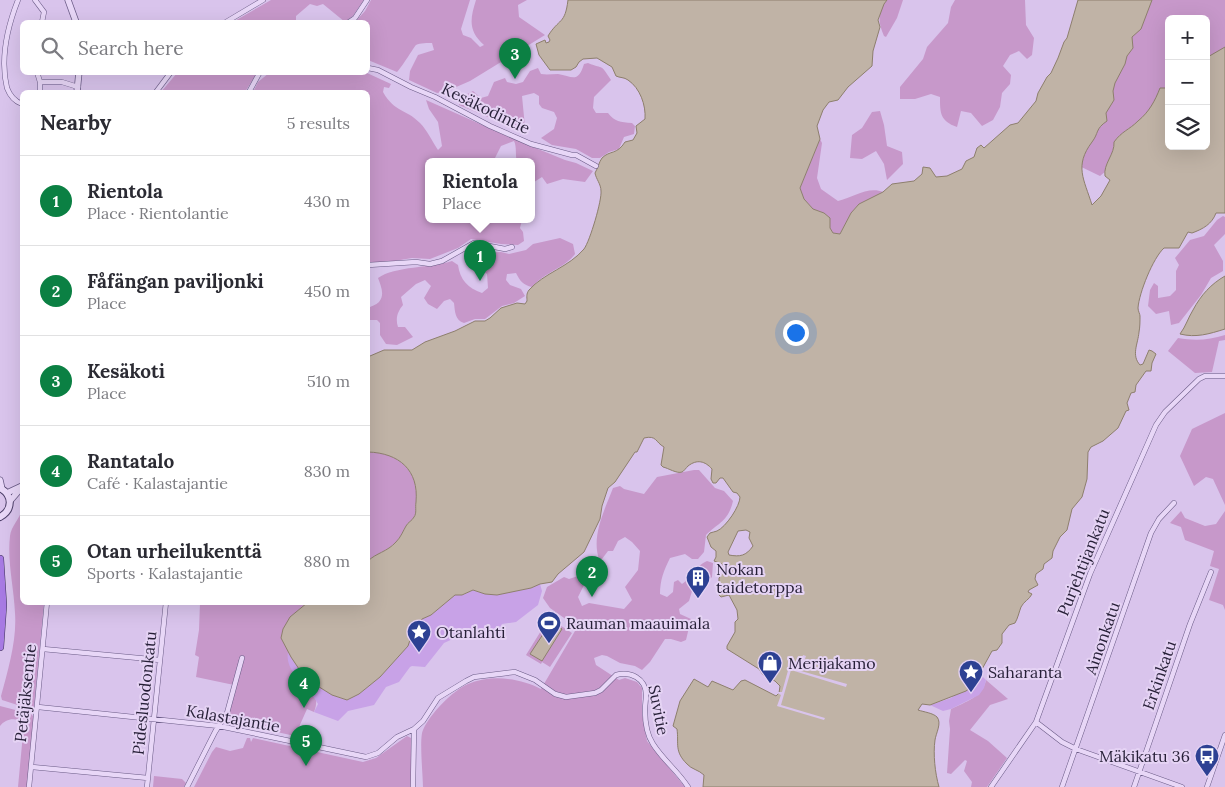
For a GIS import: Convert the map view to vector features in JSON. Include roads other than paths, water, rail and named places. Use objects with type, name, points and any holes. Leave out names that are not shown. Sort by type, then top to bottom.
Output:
[{"type":"highway","points":[[0,559],[3,605],[0,647]]},
{"type":"main road","points":[[0,517],[8,511],[10,501],[3,490]]},
{"type":"street","points":[[18,0],[5,36],[1,54],[4,80],[10,95],[20,103]]},
{"type":"street","points":[[35,0],[44,12],[42,20]]},
{"type":"street","points":[[69,0],[75,20]]},
{"type":"street","points":[[229,20],[263,0]]},
{"type":"street","points":[[352,20],[367,0]]},
{"type":"street","name":"Kesäkodintie","points":[[370,68],[378,70],[490,126],[531,144],[576,155],[596,166]]},
{"type":"street","points":[[38,75],[40,90]]},
{"type":"street","points":[[40,82],[62,82],[77,90],[79,75]]},
{"type":"street","points":[[158,90],[169,75]]},
{"type":"street","points":[[250,90],[258,75]]},
{"type":"street","points":[[370,265],[416,262],[430,264],[442,261],[474,243],[505,249],[512,247]]},
{"type":"street","name":"Purjehtijankatu","points":[[991,787],[1036,722],[1090,574],[1156,425],[1165,412],[1198,380],[1205,376],[1225,376]]},
{"type":"street","points":[[0,480],[3,490],[20,487]]},
{"type":"street","points":[[10,501],[20,489]]},
{"type":"street","name":"Ainonkatu","points":[[1062,787],[1151,533],[1159,519],[1174,503]]},
{"type":"street","name":"Erkinkatu","points":[[1134,787],[1190,624],[1211,572]]},
{"type":"street","name":"Petäjäksentie","points":[[29,787],[47,605]]},
{"type":"street","name":"Pidesluodonkatu","points":[[147,787],[166,605]]},
{"type":"street","points":[[43,649],[160,660]]},
{"type":"street","points":[[187,787],[218,726],[227,713],[242,658]]},
{"type":"street","name":"Suvitie","points":[[414,729],[423,720],[438,698],[466,680],[515,672],[536,680],[555,694],[566,696],[595,693],[602,690],[616,675],[632,674],[641,680],[646,690],[645,710],[649,736],[653,745],[688,787]]},
{"type":"street","name":"Kalastajantie","points":[[38,707],[218,726],[366,757],[378,752],[397,737],[414,729]]},
{"type":"street","points":[[1036,722],[1062,742],[1076,749],[1182,787]]},
{"type":"street","points":[[413,787],[414,729]]},
{"type":"street","points":[[1207,787],[1225,735]]},
{"type":"street","points":[[32,767],[148,778]]},
{"type":"place","name":"Kesäkoti","points":[[515,79]]},
{"type":"place","name":"Rientola","points":[[480,281]]},
{"type":"place","name":"Fåfängan paviljonki","points":[[592,597]]},
{"type":"place","name":"Nokan taidetorppa","points":[[698,599]]},
{"type":"place","name":"Rauman maauimala","points":[[549,644]]},
{"type":"place","name":"Otanlahti","points":[[419,653]]},
{"type":"place","name":"Merijakamo","points":[[770,684]]},
{"type":"place","name":"Saharanta","points":[[971,693]]},
{"type":"place","name":"Rantatalo","points":[[304,708]]},
{"type":"place","name":"Otan urheilukenttä","points":[[306,766]]},
{"type":"place","name":"Mäkikatu 36","points":[[1207,777]]}]
